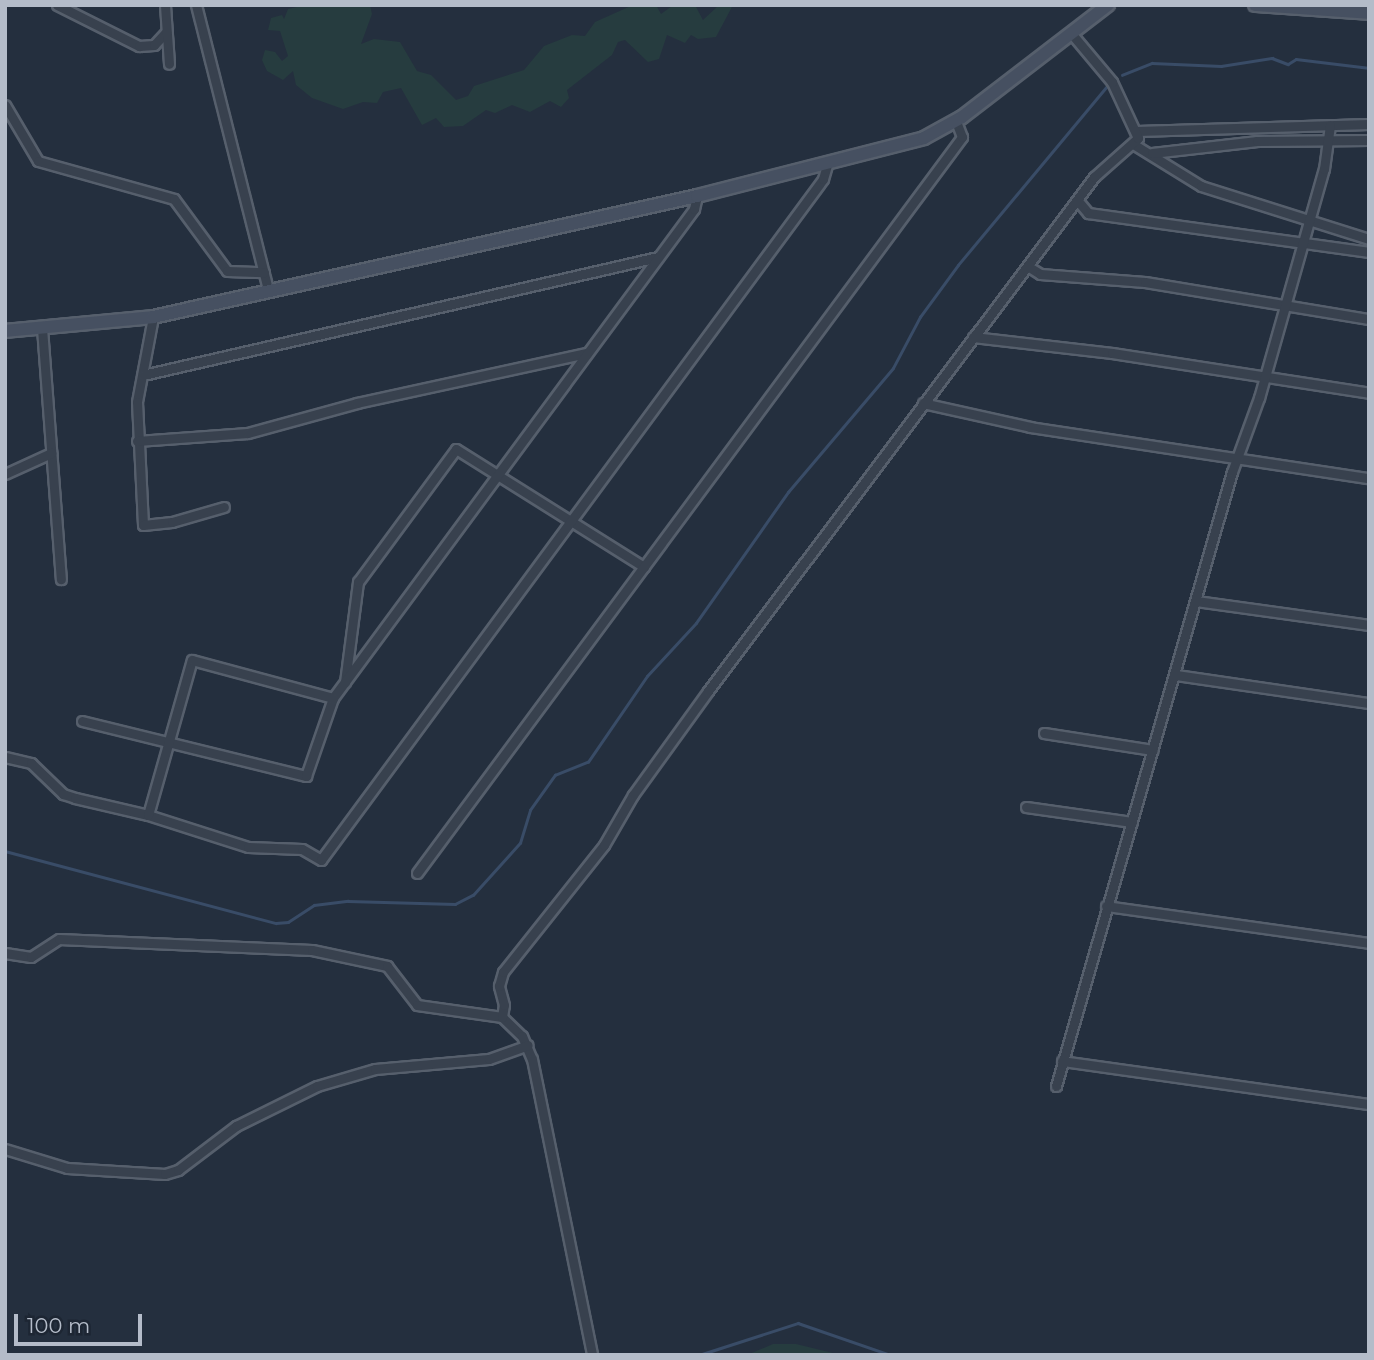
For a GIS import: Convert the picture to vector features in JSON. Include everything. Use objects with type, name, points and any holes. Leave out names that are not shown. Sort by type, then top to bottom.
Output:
[{"type":"main road","points":[[5,331],[153,317],[697,196],[924,138],[956,121],[1108,5]]},
{"type":"main road","points":[[1255,5],[1369,13]]},
{"type":"street","points":[[57,5],[139,46],[154,44],[166,32]]},
{"type":"street","points":[[165,5],[169,64]]},
{"type":"street","points":[[196,5],[268,290]]},
{"type":"street","points":[[502,1017],[504,1005],[499,986],[503,972],[604,845],[669,744],[973,337],[1101,170],[1133,144],[1137,131],[1112,82],[1070,32]]},
{"type":"street","points":[[5,104],[19,134],[43,163],[174,199],[227,271],[264,272]]},
{"type":"street","points":[[417,873],[962,137],[956,121]]},
{"type":"street","points":[[1137,131],[1369,124]]},
{"type":"street","points":[[1056,1086],[1106,906],[1332,139],[1330,125]]},
{"type":"street","points":[[5,131],[19,134]]},
{"type":"street","points":[[1152,153],[1227,143],[1369,140]]},
{"type":"street","points":[[1133,144],[1152,153],[1201,186],[1369,239]]},
{"type":"street","points":[[5,757],[30,763],[64,794],[148,815],[248,847],[302,849],[321,860],[823,179],[828,162]]},
{"type":"street","points":[[82,721],[306,776],[333,698],[694,209],[697,196]]},
{"type":"street","points":[[1078,201],[1088,213],[1369,252]]},
{"type":"street","points":[[143,375],[658,257]]},
{"type":"street","points":[[1029,267],[1040,274],[1145,282],[1369,319]]},
{"type":"street","points":[[153,317],[137,402],[137,441],[145,526],[223,507]]},
{"type":"street","points":[[42,328],[61,579]]},
{"type":"street","points":[[973,337],[1369,393]]},
{"type":"street","points":[[137,441],[248,433],[357,403],[587,353]]},
{"type":"street","points":[[923,403],[1030,427],[1369,478]]},
{"type":"street","points":[[345,682],[358,582],[456,449],[644,567]]},
{"type":"street","points":[[5,474],[51,453]]},
{"type":"street","points":[[1196,601],[1369,625]]},
{"type":"street","points":[[148,815],[192,660],[333,698]]},
{"type":"street","points":[[1176,675],[1369,703]]},
{"type":"street","points":[[1044,733],[1153,750]]},
{"type":"street","points":[[1026,807],[1132,822]]},
{"type":"street","points":[[1106,906],[1369,943]]},
{"type":"street","points":[[5,953],[31,957],[59,939],[312,950],[387,966],[417,1005],[502,1017],[528,1045],[592,1355]]},
{"type":"street","points":[[5,1149],[67,1168],[165,1174],[178,1170],[214,1138],[317,1086],[374,1069],[489,1059],[528,1045]]},
{"type":"street","points":[[1062,1062],[1369,1104]]},
{"type":"green space","points":[[306,5],[370,5],[372,14],[361,44],[374,39],[400,42],[417,71],[431,75],[456,100],[468,96],[474,86],[524,70],[544,46],[572,35],[585,36],[595,22],[633,5],[656,5],[661,14],[672,6],[695,5],[703,20],[719,5],[733,5],[716,37],[698,39],[691,35],[685,43],[667,35],[659,59],[648,62],[625,40],[618,42],[612,55],[567,90],[569,98],[561,107],[550,101],[530,112],[512,105],[495,113],[486,110],[463,126],[444,127],[436,118],[422,125],[401,88],[383,92],[377,103],[363,102],[343,109],[312,98],[296,85],[293,71],[283,80],[267,71],[262,60],[265,50],[275,52],[282,61],[288,56],[280,31],[268,30],[271,18],[282,15],[284,19],[288,9]]},
{"type":"green space","points":[[773,1344],[796,1344],[841,1355],[747,1355]]},
{"type":"waterway","points":[[1122,75],[1152,63],[1221,66],[1272,58],[1288,64],[1296,59],[1369,68]]},
{"type":"waterway","points":[[5,851],[276,923],[288,922],[314,905],[348,901],[455,904],[473,895],[520,843],[530,810],[555,775],[588,762],[647,676],[696,623],[788,492],[893,368],[920,317],[958,265],[1107,86]]},
{"type":"waterway","points":[[699,1355],[798,1323],[891,1355]]}]
